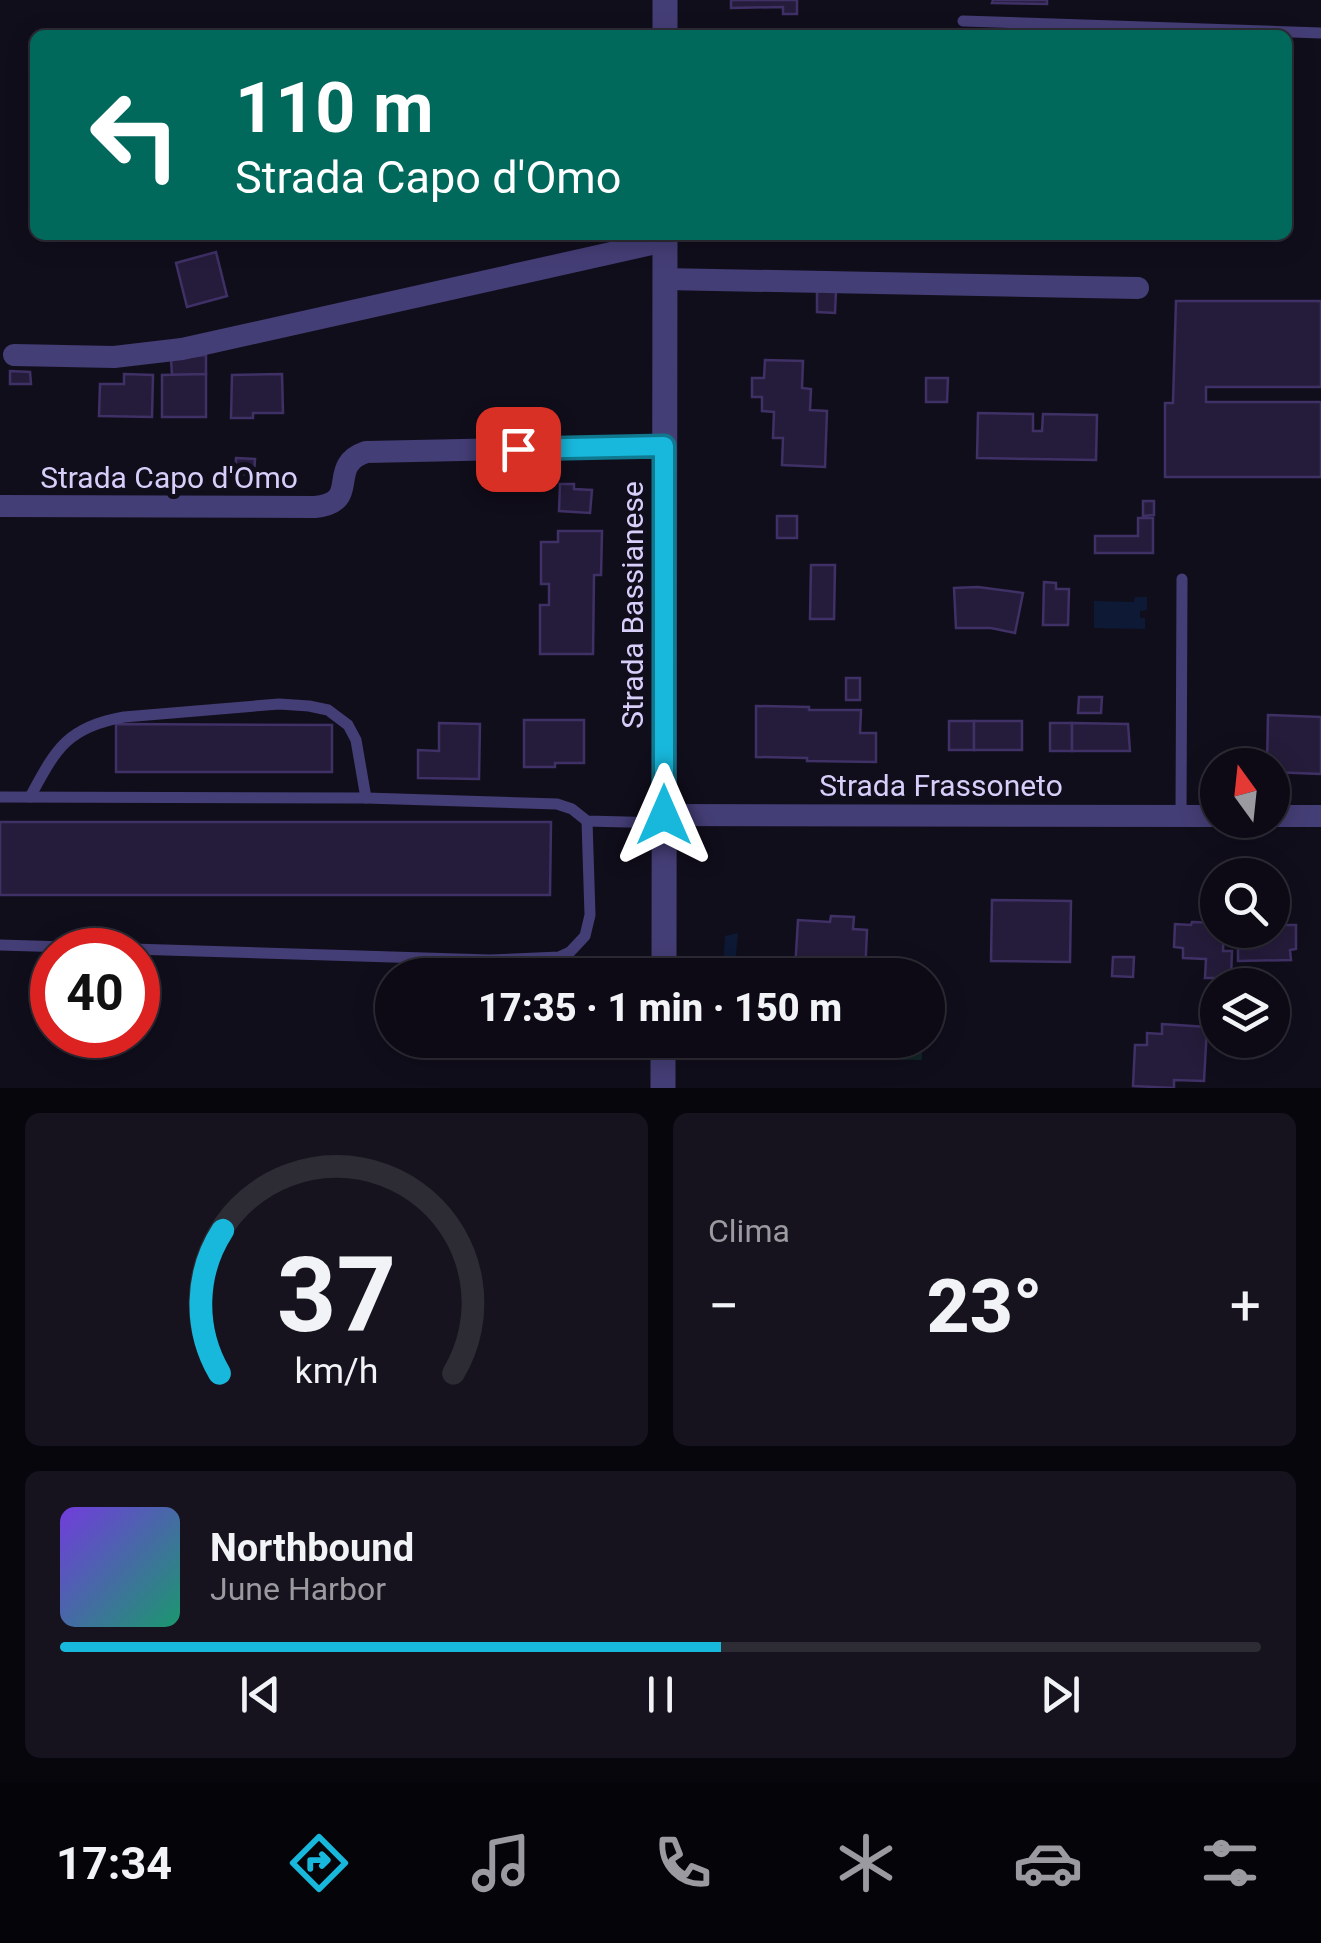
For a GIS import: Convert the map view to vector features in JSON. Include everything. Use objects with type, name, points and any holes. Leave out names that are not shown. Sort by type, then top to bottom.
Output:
[{"type":"street","points":[[665,0],[665,30]]},
{"type":"street","points":[[14,355],[114,357],[182,349],[656,240]]},
{"type":"street","name":"Strada Bassianese","points":[[664,958],[665,240]]},
{"type":"street","points":[[664,279],[1138,288]]},
{"type":"street","name":"Strada Capo d'Omo","points":[[0,506],[315,508],[338,499],[345,467],[352,458],[366,452],[664,446]]},
{"type":"street","name":"Strada Frassoneto","points":[[664,819],[1200,816]]},
{"type":"street","points":[[1290,816],[1321,816]]},
{"type":"street","points":[[663,1088],[664,1058]]},
{"type":"lane","points":[[963,21],[1256,30]]},
{"type":"lane","points":[[1292,31],[1321,32]]},
{"type":"lane","points":[[1181,816],[1182,579]]},
{"type":"lane","points":[[30,797],[57,750],[72,736],[98,723],[124,717],[290,704],[328,710],[348,725],[359,749],[366,798]]},
{"type":"lane","points":[[0,796],[366,798],[557,804],[572,809],[587,821],[664,819]]},
{"type":"lane","points":[[536,958],[559,957],[570,952],[585,936],[590,915],[587,821]]},
{"type":"lane","points":[[0,945],[425,958]]},
{"type":"green space","points":[[922,1058],[922,1060],[819,1059]]},
{"type":"water","points":[[1135,597],[1147,597],[1147,610],[1140,611],[1145,629],[1094,628],[1094,601],[1134,602]]},
{"type":"water","points":[[738,933],[736,958],[724,958],[725,936]]},
{"type":"building","points":[[731,0],[797,0],[797,14],[783,14],[783,7],[731,8]]},
{"type":"building","points":[[1047,0],[1047,4],[992,3]]},
{"type":"building","points":[[216,252],[227,296],[187,307],[176,263]]},
{"type":"building","points":[[817,290],[836,291],[835,313],[817,312]]},
{"type":"building","points":[[1176,301],[1321,301],[1321,387],[1206,387],[1206,402],[1321,402],[1321,477],[1165,477],[1165,403],[1173,403]]},
{"type":"building","points":[[206,355],[206,374],[172,375],[171,359]]},
{"type":"building","points":[[765,360],[803,361],[802,388],[811,389],[810,410],[827,411],[825,467],[782,465],[783,438],[773,438],[774,412],[762,411],[762,397],[752,397],[752,378],[764,378]]},
{"type":"building","points":[[10,371],[30,372],[31,384],[10,384]]},
{"type":"building","points":[[124,374],[153,375],[152,417],[99,416],[100,384],[124,384]]},
{"type":"building","points":[[206,374],[206,417],[162,417],[162,375]]},
{"type":"building","points":[[282,374],[283,413],[231,418],[232,375]]},
{"type":"building","points":[[926,378],[948,378],[947,402],[926,402]]},
{"type":"building","points":[[978,413],[1033,414],[1033,431],[1042,431],[1043,414],[1097,415],[1096,460],[977,458]]},
{"type":"building","points":[[500,453],[500,473],[478,472],[479,454]]},
{"type":"building","points":[[236,458],[255,459],[254,475],[235,474]]},
{"type":"building","points":[[560,484],[592,490],[590,513],[559,511]]},
{"type":"building","points":[[1143,501],[1154,501],[1154,515],[1143,516]]},
{"type":"building","points":[[777,516],[797,516],[797,538],[777,538]]},
{"type":"building","points":[[1138,518],[1153,518],[1153,553],[1095,553],[1095,536],[1138,536]]},
{"type":"building","points":[[558,531],[602,531],[601,575],[594,575],[593,654],[540,654],[540,605],[549,605],[549,584],[541,584],[541,542],[558,542]]},
{"type":"building","points":[[811,565],[835,565],[834,619],[810,619]]},
{"type":"building","points":[[1044,582],[1056,583],[1056,589],[1069,589],[1068,625],[1043,625]]},
{"type":"building","points":[[954,588],[1023,593],[1015,633],[956,628]]},
{"type":"building","points":[[846,678],[860,678],[860,700],[846,700]]},
{"type":"building","points":[[1079,697],[1102,697],[1101,713],[1078,713]]},
{"type":"building","points":[[756,706],[861,710],[860,733],[876,733],[876,762],[756,757]]},
{"type":"building","points":[[1268,715],[1321,717],[1321,774],[1290,773],[1290,748],[1267,748]]},
{"type":"building","points":[[524,720],[584,720],[584,763],[524,767]]},
{"type":"building","points":[[949,721],[974,721],[974,750],[949,750]]},
{"type":"building","points":[[974,721],[1022,721],[1022,750],[974,750]]},
{"type":"building","points":[[439,723],[480,724],[479,779],[418,778],[418,750],[439,751]]},
{"type":"building","points":[[1050,723],[1072,723],[1072,751],[1050,751]]},
{"type":"building","points":[[1072,723],[1128,724],[1130,751],[1072,751]]},
{"type":"building","points":[[116,724],[332,725],[332,772],[116,772]]},
{"type":"building","points":[[0,822],[551,822],[550,895],[0,895]]},
{"type":"building","points":[[992,900],[1071,901],[1070,962],[991,961]]},
{"type":"building","points":[[831,916],[854,917],[853,929],[867,930],[866,958],[796,958],[798,920],[830,922]]},
{"type":"building","points":[[1200,922],[1200,948],[1232,951],[1231,968],[1206,968],[1206,959],[1183,958],[1183,948],[1174,947],[1175,924]]},
{"type":"building","points":[[1290,925],[1296,925],[1296,949],[1290,950],[1291,960],[1238,961],[1238,948],[1290,948]]},
{"type":"building","points":[[1113,957],[1134,957],[1133,977],[1112,976]]},
{"type":"building","points":[[1162,1024],[1200,1027],[1204,1081],[1174,1080],[1174,1088],[1133,1086],[1135,1045],[1147,1045],[1147,1033],[1162,1034]]},
{"type":"route","points":[[518,449],[664,446],[664,815]]}]
